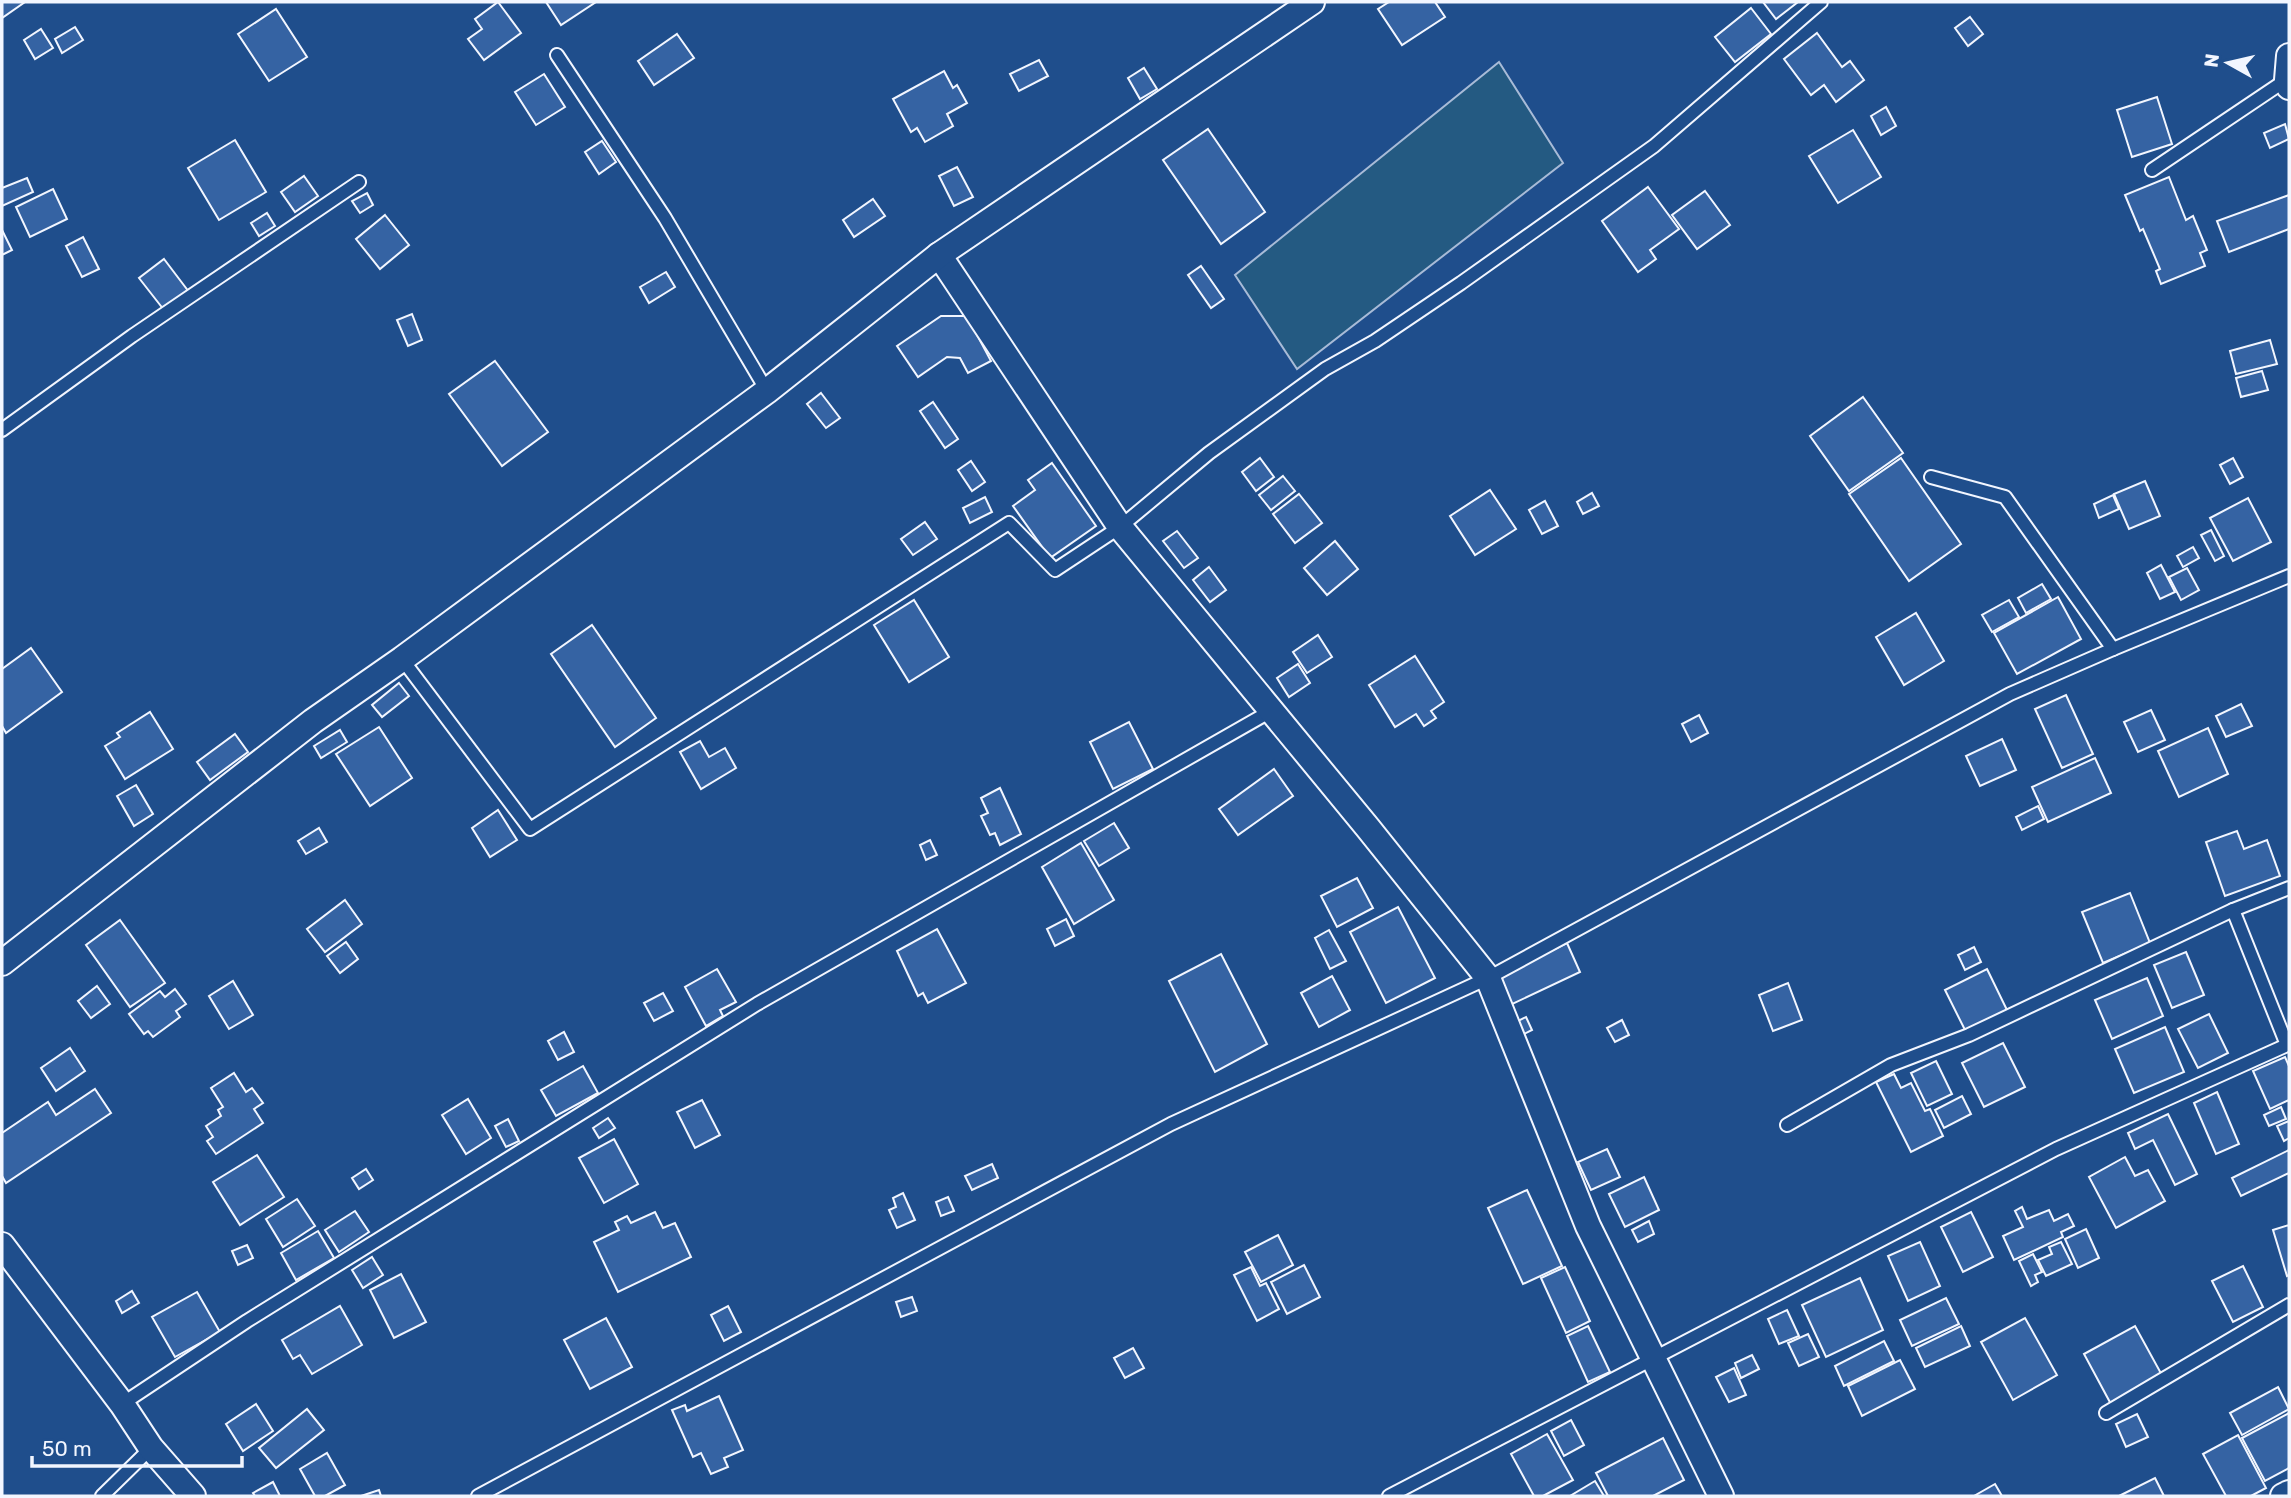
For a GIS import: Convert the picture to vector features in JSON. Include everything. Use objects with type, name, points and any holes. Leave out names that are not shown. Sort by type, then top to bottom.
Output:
[{"type":"street","points":[[2,963],[313,721],[402,659],[767,391],[939,255],[1312,2]]},
{"type":"street","points":[[939,255],[1120,527],[1488,978],[1588,1226],[1721,1496]]},
{"type":"street","points":[[2,1245],[151,1448],[193,1496]]},
{"type":"street","points":[[2283,1496],[2289,1493]]},
{"type":"lane","points":[[402,659],[530,829],[1009,523],[1055,570],[1120,527],[1209,453],[1325,369],[1374,341],[1451,290],[1654,146],[1821,2]]},
{"type":"lane","points":[[557,55],[665,218],[767,391]]},
{"type":"lane","points":[[2152,170],[2289,75]]},
{"type":"lane","points":[[2,430],[132,337],[359,182]]},
{"type":"lane","points":[[1931,477],[2006,497],[2113,649]]},
{"type":"lane","points":[[478,1496],[1171,1124],[1488,978],[2010,694],[2289,576]]},
{"type":"lane","points":[[122,1405],[247,1321],[757,1004],[1271,711]]},
{"type":"lane","points":[[1787,1125],[1891,1066],[1969,1035],[2233,910],[2289,888]]},
{"type":"lane","points":[[1389,1496],[2056,1149],[2287,1045],[2233,910]]},
{"type":"lane","points":[[2106,1413],[2289,1305]]},
{"type":"lane","points":[[102,1496],[151,1448]]},
{"type":"shaded area","points":[[1499,62],[1563,163],[1297,369],[1235,275]]},
{"type":"building","points":[[2,2],[25,2],[2,18]]},
{"type":"building","points":[[498,2],[521,33],[484,60],[468,39],[482,29],[475,19]]},
{"type":"building","points":[[546,2],[596,2],[561,25]]},
{"type":"building","points":[[1389,2],[1435,2],[1445,17],[1402,45],[1378,9]]},
{"type":"building","points":[[1763,2],[1798,2],[1776,19]]},
{"type":"building","points":[[1751,8],[1771,34],[1735,62],[1715,37]]},
{"type":"building","points":[[276,9],[307,57],[269,81],[238,34]]},
{"type":"building","points":[[1970,17],[1983,34],[1968,46],[1955,28]]},
{"type":"building","points":[[75,27],[83,40],[62,53],[55,39]]},
{"type":"building","points":[[41,29],[53,48],[35,59],[24,40]]},
{"type":"building","points":[[1817,33],[1842,67],[1850,61],[1864,80],[1836,102],[1824,85],[1811,95],[1784,59]]},
{"type":"building","points":[[677,34],[694,58],[654,85],[638,61]]},
{"type":"building","points":[[1039,60],[1048,76],[1019,91],[1010,74]]},
{"type":"building","points":[[1144,68],[1157,89],[1140,99],[1128,78]]},
{"type":"building","points":[[944,71],[953,88],[957,85],[967,103],[947,114],[953,126],[925,142],[917,128],[911,132],[893,99]]},
{"type":"building","points":[[544,74],[565,107],[536,125],[515,92]]},
{"type":"building","points":[[2157,97],[2172,144],[2132,157],[2117,110]]},
{"type":"building","points":[[1886,107],[1896,126],[1881,135],[1871,116]]},
{"type":"building","points":[[2285,124],[2289,139],[2270,148],[2264,133]]},
{"type":"building","points":[[1208,129],[1265,212],[1221,244],[1163,160]]},
{"type":"building","points":[[1853,130],[1881,177],[1838,203],[1809,156]]},
{"type":"building","points":[[235,140],[266,192],[219,220],[188,168]]},
{"type":"building","points":[[602,141],[616,162],[599,174],[585,152]]},
{"type":"building","points":[[957,167],[973,197],[954,206],[939,176]]},
{"type":"building","points":[[304,176],[318,196],[295,212],[281,192]]},
{"type":"building","points":[[2169,177],[2186,220],[2193,216],[2207,250],[2200,253],[2205,266],[2161,284],[2156,271],[2160,269],[2125,195]]},
{"type":"building","points":[[27,178],[33,192],[2,206],[2,188]]},
{"type":"building","points":[[1648,187],[1679,229],[1650,250],[1656,259],[1638,272],[1602,221]]},
{"type":"building","points":[[53,189],[67,219],[30,237],[16,207]]},
{"type":"building","points":[[1705,191],[1730,225],[1697,249],[1672,215]]},
{"type":"building","points":[[367,193],[373,205],[360,213],[352,201]]},
{"type":"building","points":[[2289,195],[2289,229],[2229,252],[2217,221]]},
{"type":"building","points":[[873,199],[885,216],[854,237],[843,220]]},
{"type":"building","points":[[267,213],[275,226],[259,236],[251,223]]},
{"type":"building","points":[[385,215],[409,245],[380,269],[356,239]]},
{"type":"building","points":[[2,230],[12,250],[2,255]]},
{"type":"building","points":[[83,237],[99,269],[82,277],[66,246]]},
{"type":"building","points":[[164,259],[189,292],[164,310],[139,278]]},
{"type":"building","points":[[1201,266],[1224,299],[1211,308],[1188,275]]},
{"type":"building","points":[[666,272],[675,287],[649,303],[640,287]]},
{"type":"building","points":[[412,314],[422,340],[408,346],[397,320]]},
{"type":"building","points":[[941,316],[967,316],[991,361],[968,373],[960,358],[947,357],[918,377],[897,346]]},
{"type":"building","points":[[2270,340],[2277,364],[2236,374],[2230,351]]},
{"type":"building","points":[[495,361],[548,432],[502,466],[449,394]]},
{"type":"building","points":[[2262,371],[2268,390],[2241,397],[2236,378]]},
{"type":"building","points":[[821,393],[840,418],[826,428],[807,404]]},
{"type":"building","points":[[1863,397],[1903,453],[1849,491],[1810,436]]},
{"type":"building","points":[[933,402],[958,439],[945,448],[920,411]]},
{"type":"building","points":[[1260,458],[1274,477],[1256,491],[1242,472]]},
{"type":"building","points":[[1901,458],[1961,544],[1909,581],[1849,494]]},
{"type":"building","points":[[2233,458],[2243,477],[2230,484],[2220,465]]},
{"type":"building","points":[[971,461],[985,482],[972,491],[958,470]]},
{"type":"building","points":[[1052,463],[1096,526],[1050,558],[1013,506],[1035,490],[1028,480]]},
{"type":"building","points":[[1283,476],[1295,491],[1271,510],[1259,495]]},
{"type":"building","points":[[2145,481],[2160,516],[2129,529],[2114,494]]},
{"type":"building","points":[[1490,490],[1516,529],[1475,555],[1450,516]]},
{"type":"building","points":[[1592,493],[1599,506],[1583,514],[1577,502]]},
{"type":"building","points":[[1299,494],[1322,523],[1295,543],[1273,514]]},
{"type":"building","points":[[2113,495],[2119,509],[2099,518],[2094,504]]},
{"type":"building","points":[[985,497],[992,512],[970,523],[963,508]]},
{"type":"building","points":[[2248,498],[2271,542],[2233,561],[2210,518]]},
{"type":"building","points":[[1545,501],[1558,526],[1542,534],[1529,510]]},
{"type":"building","points":[[925,522],[937,539],[913,555],[901,539]]},
{"type":"building","points":[[2211,530],[2224,556],[2215,561],[2201,535]]},
{"type":"building","points":[[1177,531],[1198,558],[1184,568],[1163,541]]},
{"type":"building","points":[[1335,541],[1358,569],[1327,595],[1304,568]]},
{"type":"building","points":[[2193,547],[2199,558],[2183,567],[2177,556]]},
{"type":"building","points":[[2161,565],[2175,592],[2160,599],[2147,573]]},
{"type":"building","points":[[1209,567],[1226,590],[1210,602],[1193,580]]},
{"type":"building","points":[[2187,568],[2199,590],[2181,600],[2169,577]]},
{"type":"building","points":[[2042,584],[2051,599],[2026,613],[2018,598]]},
{"type":"building","points":[[2058,597],[2081,639],[2017,674],[1994,633]]},
{"type":"building","points":[[914,600],[949,657],[909,682],[874,625]]},
{"type":"building","points":[[2009,600],[2019,617],[1992,632],[1982,615]]},
{"type":"building","points":[[1916,613],[1944,661],[1904,685],[1876,637]]},
{"type":"building","points":[[592,625],[656,718],[615,747],[551,654]]},
{"type":"building","points":[[1318,635],[1332,657],[1307,673],[1293,652]]},
{"type":"building","points":[[31,648],[62,692],[6,733],[2,726],[2,669]]},
{"type":"building","points":[[1415,656],[1444,702],[1431,711],[1436,718],[1424,726],[1416,714],[1395,727],[1369,685]]},
{"type":"building","points":[[1298,664],[1310,683],[1289,697],[1277,678]]},
{"type":"building","points":[[399,683],[409,696],[382,717],[372,705]]},
{"type":"building","points":[[2066,695],[2093,754],[2062,768],[2035,709]]},
{"type":"building","points":[[2241,704],[2252,726],[2226,737],[2216,716]]},
{"type":"building","points":[[2151,710],[2165,740],[2138,752],[2124,722]]},
{"type":"building","points":[[150,712],[173,749],[125,779],[105,746],[120,737],[117,733]]},
{"type":"building","points":[[1699,715],[1708,733],[1691,742],[1682,724]]},
{"type":"building","points":[[1129,722],[1153,769],[1113,789],[1090,742]]},
{"type":"building","points":[[379,727],[412,778],[370,806],[336,754]]},
{"type":"building","points":[[2208,728],[2228,774],[2179,797],[2158,751]]},
{"type":"building","points":[[340,730],[347,742],[321,758],[314,746]]},
{"type":"building","points":[[235,734],[248,752],[210,780],[197,762]]},
{"type":"building","points":[[2002,739],[2016,770],[1980,786],[1966,756]]},
{"type":"building","points":[[700,741],[709,757],[725,748],[736,768],[701,789],[680,752]]},
{"type":"building","points":[[2095,758],[2111,793],[2048,822],[2032,787]]},
{"type":"building","points":[[1274,769],[1293,796],[1238,835],[1219,809]]},
{"type":"building","points":[[136,785],[153,814],[134,826],[117,796]]},
{"type":"building","points":[[1000,788],[1021,834],[1000,845],[995,833],[990,835],[981,816],[988,813],[981,798]]},
{"type":"building","points":[[2038,806],[2044,819],[2022,830],[2016,817]]},
{"type":"building","points":[[498,810],[517,840],[490,857],[472,828]]},
{"type":"building","points":[[1114,823],[1129,848],[1099,866],[1084,841]]},
{"type":"building","points":[[319,828],[327,842],[306,854],[298,841]]},
{"type":"building","points":[[2237,831],[2244,849],[2267,840],[2280,876],[2225,896],[2206,842]]},
{"type":"building","points":[[930,840],[937,855],[926,860],[920,845]]},
{"type":"building","points":[[1081,843],[1114,900],[1074,924],[1042,867]]},
{"type":"building","points":[[1357,878],[1373,908],[1337,927],[1321,896]]},
{"type":"building","points":[[2130,893],[2150,943],[2103,963],[2082,912]]},
{"type":"building","points":[[345,900],[362,924],[325,952],[307,929]]},
{"type":"building","points":[[1398,907],[1435,978],[1386,1003],[1350,932]]},
{"type":"building","points":[[1066,919],[1074,936],[1055,946],[1047,929]]},
{"type":"building","points":[[120,920],[165,983],[130,1007],[86,945]]},
{"type":"building","points":[[937,929],[966,983],[928,1003],[923,993],[918,996],[897,951]]},
{"type":"building","points":[[1329,930],[1346,961],[1330,969],[1315,938]]},
{"type":"building","points":[[346,942],[358,959],[340,973],[327,956]]},
{"type":"building","points":[[1567,943],[1580,972],[1508,1006],[1494,978]]},
{"type":"building","points":[[1974,947],[1981,962],[1965,970],[1958,955]]},
{"type":"building","points":[[2186,952],[2204,995],[2172,1008],[2154,965]]},
{"type":"building","points":[[1221,954],[1267,1044],[1215,1072],[1169,981]]},
{"type":"building","points":[[717,969],[736,1002],[720,1010],[723,1016],[706,1026],[685,987]]},
{"type":"building","points":[[1987,969],[2007,1010],[1965,1030],[1945,990]]},
{"type":"building","points":[[1332,976],[1350,1010],[1319,1027],[1301,993]]},
{"type":"building","points":[[2147,978],[2163,1016],[2112,1039],[2095,1000]]},
{"type":"building","points":[[233,981],[253,1015],[229,1029],[209,996]]},
{"type":"building","points":[[1788,983],[1802,1020],[1773,1031],[1759,995]]},
{"type":"building","points":[[97,986],[110,1004],[91,1018],[78,1001]]},
{"type":"building","points":[[175,989],[186,1004],[176,1011],[180,1017],[153,1037],[148,1031],[144,1034],[129,1014],[160,991],[165,997]]},
{"type":"building","points":[[663,993],[673,1011],[654,1021],[644,1003]]},
{"type":"building","points":[[2209,1014],[2228,1053],[2198,1068],[2178,1029]]},
{"type":"building","points":[[1526,1017],[1532,1030],[1518,1037],[1512,1024]]},
{"type":"building","points":[[1622,1020],[1629,1035],[1615,1042],[1607,1028]]},
{"type":"building","points":[[2165,1027],[2184,1072],[2134,1093],[2115,1049]]},
{"type":"building","points":[[564,1032],[574,1052],[558,1060],[548,1041]]},
{"type":"building","points":[[2003,1043],[2025,1087],[1984,1107],[1962,1063]]},
{"type":"building","points":[[70,1048],[85,1071],[56,1091],[41,1068]]},
{"type":"building","points":[[2285,1057],[2289,1066],[2289,1100],[2270,1109],[2253,1071]]},
{"type":"building","points":[[1936,1061],[1952,1094],[1927,1106],[1911,1073]]},
{"type":"building","points":[[583,1066],[598,1093],[556,1116],[541,1090]]},
{"type":"building","points":[[234,1073],[246,1092],[252,1088],[263,1103],[254,1109],[263,1123],[216,1154],[207,1141],[213,1137],[206,1126],[221,1116],[218,1110],[223,1107],[211,1088]]},
{"type":"building","points":[[1894,1074],[1901,1088],[1911,1083],[1925,1111],[1930,1109],[1943,1136],[1911,1152],[1876,1082]]},
{"type":"building","points":[[95,1089],[111,1113],[6,1183],[2,1176],[2,1133],[48,1102],[56,1115]]},
{"type":"building","points":[[2217,1092],[2239,1144],[2216,1154],[2194,1103]]},
{"type":"building","points":[[1962,1096],[1971,1114],[1944,1128],[1935,1110]]},
{"type":"building","points":[[468,1099],[491,1138],[466,1154],[442,1115]]},
{"type":"building","points":[[702,1100],[720,1135],[695,1148],[677,1112]]},
{"type":"building","points":[[2281,1107],[2286,1119],[2269,1126],[2264,1115]]},
{"type":"building","points":[[2168,1114],[2197,1174],[2175,1185],[2153,1140],[2135,1149],[2128,1133]]},
{"type":"building","points":[[608,1118],[615,1128],[599,1138],[593,1128]]},
{"type":"building","points":[[508,1119],[519,1141],[506,1147],[495,1126]]},
{"type":"building","points":[[2289,1121],[2289,1138],[2284,1141],[2277,1126]]},
{"type":"building","points":[[614,1139],[638,1184],[604,1203],[579,1158]]},
{"type":"building","points":[[1607,1149],[1620,1177],[1591,1190],[1578,1162]]},
{"type":"building","points":[[2289,1150],[2289,1173],[2241,1196],[2232,1178]]},
{"type":"building","points":[[257,1155],[284,1197],[240,1225],[213,1182]]},
{"type":"building","points":[[2125,1157],[2135,1176],[2148,1170],[2165,1201],[2116,1228],[2089,1177]]},
{"type":"building","points":[[992,1164],[998,1178],[972,1190],[965,1176]]},
{"type":"building","points":[[366,1169],[373,1180],[359,1189],[352,1178]]},
{"type":"building","points":[[1644,1177],[1659,1210],[1625,1227],[1609,1194]]},
{"type":"building","points":[[1527,1190],[1562,1266],[1523,1284],[1488,1208]]},
{"type":"building","points":[[903,1193],[915,1220],[897,1228],[889,1210],[896,1207],[893,1198]]},
{"type":"building","points":[[948,1197],[954,1211],[941,1216],[936,1202]]},
{"type":"building","points":[[297,1199],[315,1226],[283,1247],[266,1219]]},
{"type":"building","points":[[2022,1207],[2027,1219],[2049,1210],[2054,1221],[2068,1214],[2074,1226],[2061,1232],[2063,1237],[2014,1260],[2003,1236],[2023,1227],[2015,1211]]},
{"type":"building","points":[[355,1211],[369,1232],[339,1252],[325,1230]]},
{"type":"building","points":[[655,1212],[663,1228],[675,1223],[691,1257],[618,1292],[594,1242],[619,1230],[615,1222],[627,1216],[631,1223]]},
{"type":"building","points":[[1971,1212],[1993,1257],[1963,1272],[1941,1227]]},
{"type":"building","points":[[1649,1221],[1654,1234],[1638,1242],[1632,1230]]},
{"type":"building","points":[[2289,1225],[2289,1275],[2287,1276],[2273,1230]]},
{"type":"building","points":[[2086,1229],[2099,1258],[2078,1268],[2065,1239]]},
{"type":"building","points":[[318,1231],[334,1258],[296,1280],[281,1253]]},
{"type":"building","points":[[1278,1235],[1293,1265],[1261,1282],[1245,1252]]},
{"type":"building","points":[[1920,1242],[1940,1286],[1908,1301],[1888,1256]]},
{"type":"building","points":[[2061,1242],[2072,1264],[2046,1276],[2038,1260],[2052,1254],[2049,1247]]},
{"type":"building","points":[[247,1245],[253,1258],[238,1265],[232,1251]]},
{"type":"building","points":[[2033,1254],[2042,1272],[2035,1275],[2038,1282],[2031,1286],[2019,1261]]},
{"type":"building","points":[[372,1257],[383,1275],[363,1288],[352,1270]]},
{"type":"building","points":[[1304,1265],[1320,1297],[1287,1314],[1271,1282]]},
{"type":"building","points":[[2243,1266],[2263,1307],[2233,1322],[2212,1281]]},
{"type":"building","points":[[1251,1267],[1260,1286],[1266,1283],[1279,1309],[1257,1321],[1234,1275]]},
{"type":"building","points":[[1565,1267],[1590,1321],[1566,1333],[1541,1278]]},
{"type":"building","points":[[401,1274],[426,1322],[394,1338],[370,1290]]},
{"type":"building","points":[[1860,1278],[1883,1330],[1826,1357],[1802,1305]]},
{"type":"building","points":[[132,1291],[139,1303],[122,1313],[116,1301]]},
{"type":"building","points":[[197,1292],[220,1332],[175,1357],[152,1317]]},
{"type":"building","points":[[912,1297],[917,1311],[901,1317],[896,1302]]},
{"type":"building","points":[[1946,1298],[1959,1324],[1912,1346],[1900,1320]]},
{"type":"building","points":[[340,1306],[362,1345],[312,1374],[300,1355],[293,1359],[282,1340]]},
{"type":"building","points":[[728,1306],[741,1332],[724,1341],[711,1315]]},
{"type":"building","points":[[1787,1310],[1799,1336],[1779,1344],[1768,1319]]},
{"type":"building","points":[[606,1318],[632,1367],[590,1389],[564,1340]]},
{"type":"building","points":[[2025,1318],[2057,1375],[2013,1400],[1981,1342]]},
{"type":"building","points":[[1588,1326],[1610,1372],[1588,1382],[1567,1336]]},
{"type":"building","points":[[1961,1326],[1970,1346],[1925,1367],[1916,1348]]},
{"type":"building","points":[[2135,1326],[2163,1377],[2112,1406],[2084,1354]]},
{"type":"building","points":[[1808,1334],[1819,1357],[1799,1366],[1788,1343]]},
{"type":"building","points":[[1884,1341],[1894,1361],[1844,1386],[1835,1366]]},
{"type":"building","points":[[1133,1348],[1144,1368],[1125,1378],[1114,1358]]},
{"type":"building","points":[[1752,1355],[1759,1369],[1741,1378],[1735,1363]]},
{"type":"building","points":[[1900,1360],[1915,1389],[1862,1416],[1848,1386]]},
{"type":"building","points":[[1734,1368],[1746,1395],[1729,1402],[1716,1377]]},
{"type":"building","points":[[2278,1387],[2289,1409],[2242,1435],[2230,1413]]},
{"type":"building","points":[[719,1396],[743,1450],[724,1458],[728,1467],[711,1474],[701,1453],[693,1457],[672,1410],[685,1405],[687,1411]]},
{"type":"building","points":[[256,1404],[273,1431],[243,1451],[226,1424]]},
{"type":"building","points":[[307,1409],[324,1430],[276,1468],[259,1448]]},
{"type":"building","points":[[2289,1413],[2289,1468],[2265,1481],[2242,1438]]},
{"type":"building","points":[[2137,1414],[2148,1437],[2126,1447],[2116,1424]]},
{"type":"building","points":[[1571,1420],[1584,1445],[1564,1456],[1551,1431]]},
{"type":"building","points":[[1547,1434],[1573,1480],[1543,1496],[1534,1496],[1511,1454]]},
{"type":"building","points":[[2238,1435],[2266,1488],[2251,1496],[2226,1496],[2203,1454]]},
{"type":"building","points":[[1663,1438],[1684,1480],[1653,1496],[1608,1496],[1596,1473]]},
{"type":"building","points":[[327,1453],[345,1485],[325,1496],[315,1496],[300,1469]]},
{"type":"building","points":[[2155,1478],[2164,1496],[2119,1496]]},
{"type":"building","points":[[1595,1481],[1604,1496],[1570,1496]]},
{"type":"building","points":[[273,1482],[280,1496],[255,1496],[253,1493]]},
{"type":"building","points":[[1995,1484],[2002,1496],[1974,1496]]},
{"type":"building","points":[[379,1490],[381,1496],[361,1496]]}]
